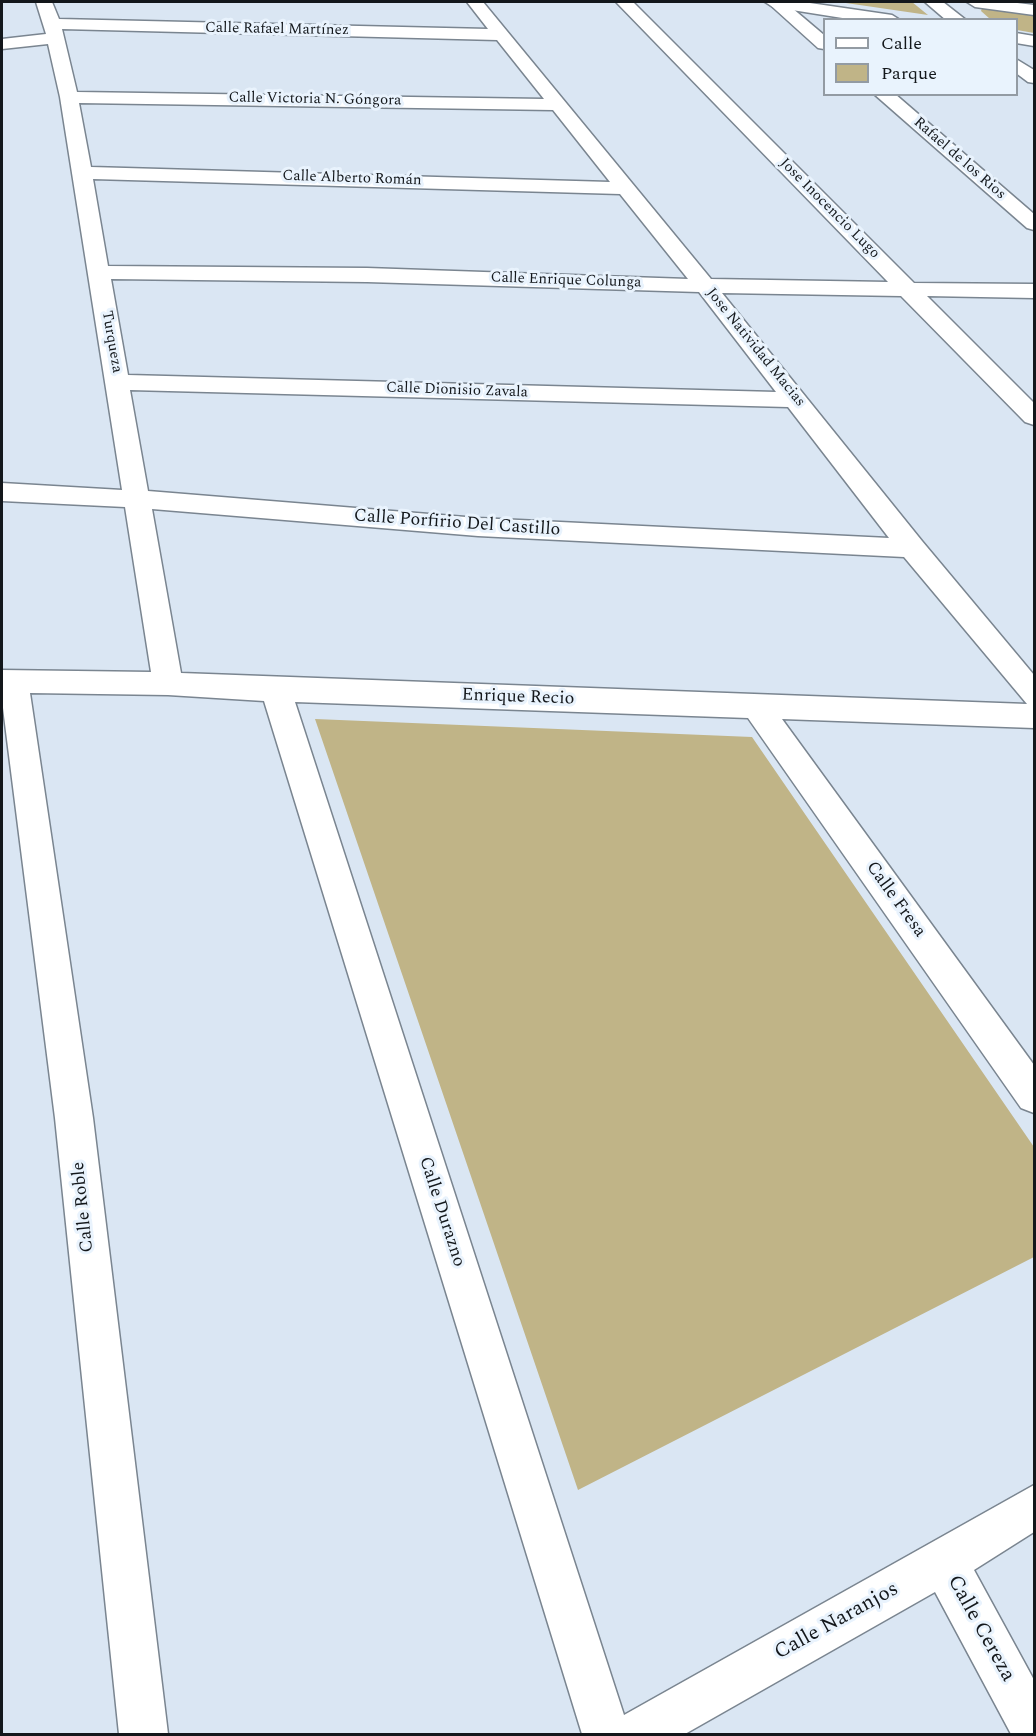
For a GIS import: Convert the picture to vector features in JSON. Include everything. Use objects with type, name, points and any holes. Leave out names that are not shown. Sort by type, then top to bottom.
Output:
[{"type":"street","name":"Turqueza","points":[[44,2],[54,31],[69,97],[168,684]]},
{"type":"street","name":"Jose Natividad Macias","points":[[475,2],[797,400],[912,548],[1035,695]]},
{"type":"street","name":"Jose Inocencio Lugo","points":[[624,2],[1035,417]]},
{"type":"street","points":[[774,2],[879,18]]},
{"type":"street","points":[[774,2],[823,42]]},
{"type":"street","points":[[933,2],[955,18]]},
{"type":"street","points":[[975,2],[1035,10]]},
{"type":"street","name":"Calle Rafael Martínez","points":[[2,45],[54,31],[501,35]]},
{"type":"street","points":[[1018,38],[1035,41]]},
{"type":"street","points":[[1018,65],[1035,78]]},
{"type":"street","name":"Rafael de los Rios","points":[[885,96],[1035,224]]},
{"type":"street","name":"Calle Victoria N. Góngora","points":[[69,97],[560,105]]},
{"type":"street","name":"Calle Alberto Román","points":[[81,173],[300,177],[624,188]]},
{"type":"street","name":"Calle Enrique Colunga","points":[[98,272],[367,275],[705,286],[1035,291]]},
{"type":"street","name":"Calle Dionisio Zavala","points":[[117,382],[797,400]]},
{"type":"street","name":"Calle Porfirio Del Castillo","points":[[2,492],[135,499],[478,527],[912,548]]},
{"type":"street","name":"Enrique Recio","points":[[8,681],[168,684],[276,690],[1035,716]]},
{"type":"street","name":"Calle Roble","points":[[8,681],[74,1118],[143,1734]]},
{"type":"street","name":"Calle Durazno","points":[[276,690],[606,1734]]},
{"type":"street","name":"Calle Fresa","points":[[756,706],[1035,1095]]},
{"type":"street","name":"Calle Naranjos","points":[[638,1734],[944,1562],[1035,1507]]},
{"type":"street","name":"Calle Cereza","points":[[944,1562],[1035,1728]]},
{"type":"green space","points":[[839,2],[912,2],[928,15]]},
{"type":"green space","points":[[996,6],[1034,12],[1034,33],[1018,30],[1018,18],[989,18],[981,11],[982,8]]},
{"type":"green space","points":[[315,719],[752,737],[1034,1147],[1034,1257],[578,1490]]}]
